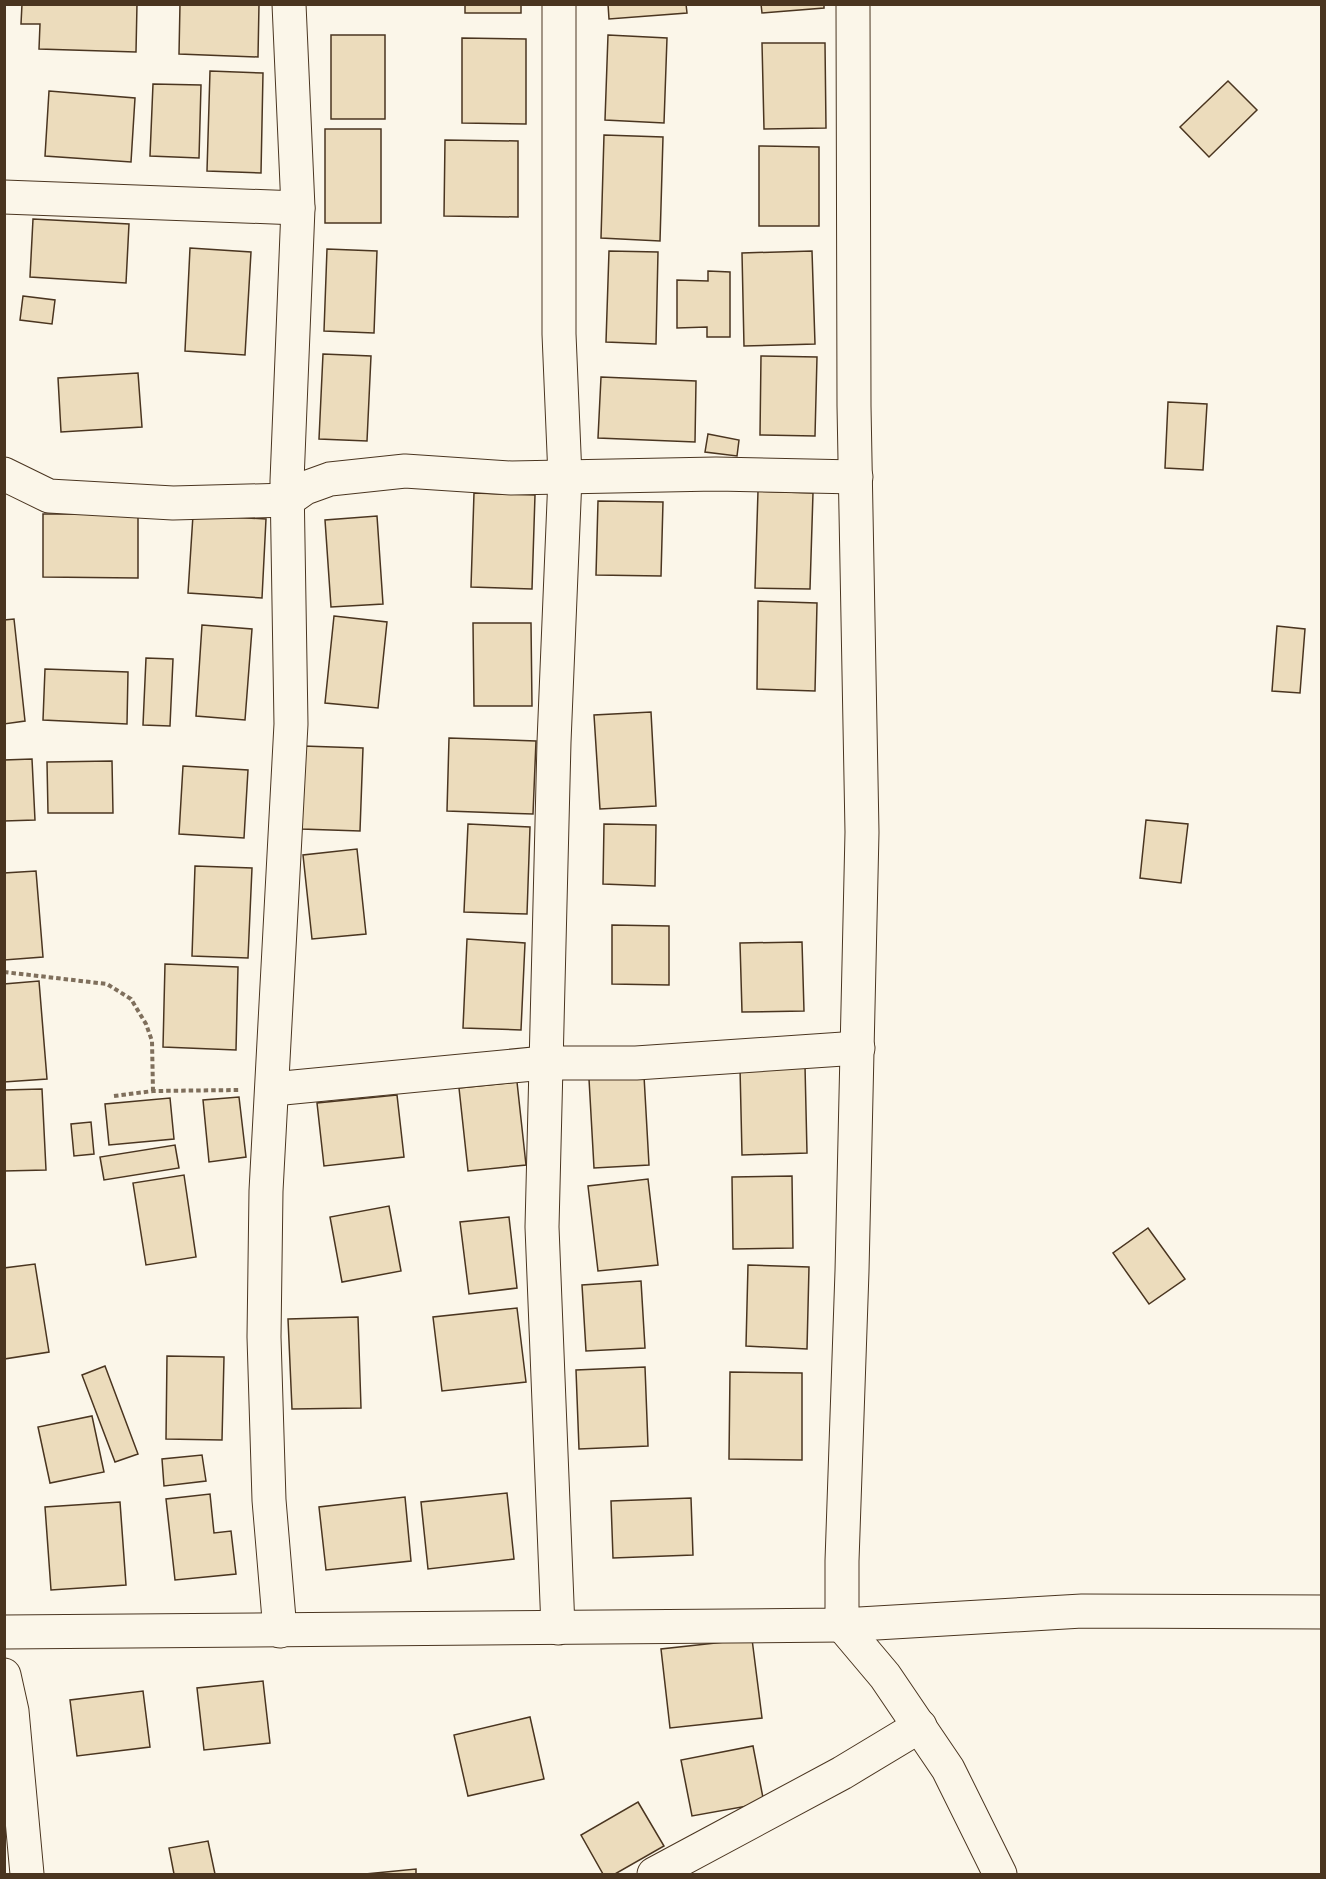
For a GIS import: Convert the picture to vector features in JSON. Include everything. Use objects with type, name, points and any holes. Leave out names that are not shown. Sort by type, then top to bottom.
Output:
[{"type":"street","points":[[280,1630],[269,1500],[264,1337],[267,1191],[291,724],[288,500],[298,208],[289,4]]},
{"type":"street","points":[[558,1628],[542,1227],[544,1063],[565,477],[559,334],[559,4]]},
{"type":"street","points":[[853,4],[856,477],[862,832],[858,1048],[842,1560],[843,1625],[885,1676],[948,1769],[1000,1875]]},
{"type":"street","points":[[4,197],[298,208]]},
{"type":"street","points":[[4,474],[49,496],[174,503],[288,500],[305,488],[330,479],[365,473],[405,471],[511,478],[716,474],[856,477]]},
{"type":"street","points":[[273,1089],[544,1063],[660,1062],[858,1048]]},
{"type":"street","points":[[4,1632],[843,1625],[1082,1611],[1322,1612]]},
{"type":"street","points":[[4,1675],[12,1712],[27,1875]]},
{"type":"street","points":[[654,1875],[842,1773],[920,1726]]},
{"type":"path","points":[[4,972],[107,984],[131,999],[152,1041],[153,1091]]},
{"type":"path","points":[[114,1096],[153,1091],[273,1089]]},
{"type":"building","points":[[22,4],[137,4],[136,52],[39,49],[40,24],[21,24]]},
{"type":"building","points":[[180,4],[259,4],[258,57],[179,54]]},
{"type":"building","points":[[465,4],[521,4],[521,13],[465,13]]},
{"type":"building","points":[[608,4],[686,4],[687,13],[609,19]]},
{"type":"building","points":[[761,4],[824,4],[824,8],[762,13]]},
{"type":"building","points":[[331,35],[385,35],[385,119],[331,119]]},
{"type":"building","points":[[608,35],[667,38],[664,123],[605,120]]},
{"type":"building","points":[[462,38],[526,39],[526,124],[462,123]]},
{"type":"building","points":[[762,43],[825,43],[826,128],[764,129]]},
{"type":"building","points":[[210,71],[263,73],[261,173],[207,171]]},
{"type":"building","points":[[1228,81],[1257,110],[1209,157],[1180,127]]},
{"type":"building","points":[[153,84],[201,85],[199,158],[150,156]]},
{"type":"building","points":[[49,91],[135,98],[131,162],[45,156]]},
{"type":"building","points":[[325,129],[381,129],[381,223],[325,223]]},
{"type":"building","points":[[604,135],[663,137],[660,241],[601,238]]},
{"type":"building","points":[[445,140],[518,141],[518,217],[444,216]]},
{"type":"building","points":[[759,146],[819,147],[819,226],[759,226]]},
{"type":"building","points":[[33,219],[129,224],[126,283],[30,277]]},
{"type":"building","points":[[190,248],[251,252],[245,355],[185,351]]},
{"type":"building","points":[[327,249],[377,251],[374,333],[324,331]]},
{"type":"building","points":[[609,251],[658,252],[656,344],[606,342]]},
{"type":"building","points":[[812,251],[815,344],[744,346],[742,253]]},
{"type":"building","points":[[708,271],[730,272],[730,337],[707,337],[707,327],[677,328],[677,280],[708,281]]},
{"type":"building","points":[[23,296],[55,300],[52,324],[20,320]]},
{"type":"building","points":[[323,354],[371,356],[367,441],[319,439]]},
{"type":"building","points":[[761,356],[817,357],[815,436],[760,435]]},
{"type":"building","points":[[138,373],[142,427],[61,432],[58,378]]},
{"type":"building","points":[[601,377],[696,381],[695,442],[598,438]]},
{"type":"building","points":[[1168,402],[1207,404],[1203,470],[1165,468]]},
{"type":"building","points":[[708,434],[739,440],[737,456],[705,452]]},
{"type":"building","points":[[758,491],[813,493],[810,589],[755,588]]},
{"type":"building","points":[[474,493],[535,495],[532,589],[471,587]]},
{"type":"building","points":[[598,501],[663,502],[661,576],[596,575]]},
{"type":"building","points":[[43,514],[138,514],[138,578],[43,577]]},
{"type":"building","points":[[193,515],[266,519],[262,598],[188,593]]},
{"type":"building","points":[[377,516],[383,604],[331,607],[325,520]]},
{"type":"building","points":[[758,601],[817,603],[815,691],[757,689]]},
{"type":"building","points":[[334,616],[387,622],[378,708],[325,703]]},
{"type":"building","points":[[14,619],[25,721],[4,724],[4,620]]},
{"type":"building","points":[[473,623],[531,623],[532,706],[474,706]]},
{"type":"building","points":[[202,625],[252,629],[245,720],[196,716]]},
{"type":"building","points":[[1277,626],[1305,629],[1300,693],[1272,691]]},
{"type":"building","points":[[146,658],[173,659],[170,726],[143,725]]},
{"type":"building","points":[[45,669],[128,672],[127,724],[43,720]]},
{"type":"building","points":[[651,712],[656,806],[600,809],[594,715]]},
{"type":"building","points":[[449,738],[536,741],[533,814],[447,811]]},
{"type":"building","points":[[303,746],[363,748],[360,831],[301,829]]},
{"type":"building","points":[[32,759],[35,820],[4,821],[4,760]]},
{"type":"building","points":[[112,761],[113,813],[48,813],[47,762]]},
{"type":"building","points":[[183,766],[248,770],[244,838],[179,834]]},
{"type":"building","points":[[1146,820],[1188,824],[1181,883],[1140,878]]},
{"type":"building","points":[[468,824],[530,827],[527,914],[464,912]]},
{"type":"building","points":[[604,824],[656,825],[655,886],[603,884]]},
{"type":"building","points":[[357,849],[366,934],[312,939],[303,855]]},
{"type":"building","points":[[195,866],[252,868],[248,958],[192,956]]},
{"type":"building","points":[[36,871],[43,957],[4,960],[4,873]]},
{"type":"building","points":[[612,925],[669,926],[669,985],[612,984]]},
{"type":"building","points":[[467,939],[525,943],[521,1030],[463,1028]]},
{"type":"building","points":[[802,942],[804,1011],[742,1012],[740,943]]},
{"type":"building","points":[[165,964],[238,967],[236,1050],[163,1047]]},
{"type":"building","points":[[39,981],[47,1079],[4,1082],[4,984]]},
{"type":"building","points":[[805,1066],[807,1153],[742,1155],[740,1068]]},
{"type":"building","points":[[644,1076],[649,1165],[594,1168],[589,1079]]},
{"type":"building","points":[[517,1082],[526,1165],[468,1171],[459,1088]]},
{"type":"building","points":[[42,1089],[46,1170],[4,1171],[4,1090]]},
{"type":"building","points":[[397,1095],[404,1157],[324,1166],[317,1103]]},
{"type":"building","points":[[239,1097],[246,1157],[209,1162],[203,1100]]},
{"type":"building","points":[[170,1098],[174,1139],[109,1145],[105,1104]]},
{"type":"building","points":[[91,1122],[94,1154],[74,1156],[71,1124]]},
{"type":"building","points":[[175,1145],[179,1168],[104,1180],[100,1157]]},
{"type":"building","points":[[184,1175],[196,1257],[146,1265],[133,1183]]},
{"type":"building","points":[[792,1176],[793,1248],[733,1249],[732,1177]]},
{"type":"building","points":[[648,1179],[658,1265],[598,1271],[588,1186]]},
{"type":"building","points":[[389,1206],[401,1271],[342,1282],[330,1217]]},
{"type":"building","points":[[509,1217],[517,1288],[469,1294],[460,1222]]},
{"type":"building","points":[[1148,1228],[1185,1279],[1149,1304],[1113,1253]]},
{"type":"building","points":[[35,1264],[49,1352],[4,1359],[4,1268]]},
{"type":"building","points":[[748,1265],[809,1267],[807,1349],[746,1346]]},
{"type":"building","points":[[641,1281],[645,1348],[586,1351],[582,1285]]},
{"type":"building","points":[[517,1308],[526,1382],[442,1391],[433,1317]]},
{"type":"building","points":[[358,1317],[361,1408],[292,1409],[288,1319]]},
{"type":"building","points":[[167,1356],[224,1357],[222,1440],[166,1439]]},
{"type":"building","points":[[105,1366],[138,1454],[115,1462],[82,1375]]},
{"type":"building","points":[[645,1367],[648,1446],[579,1449],[576,1370]]},
{"type":"building","points":[[730,1372],[802,1373],[802,1460],[729,1459]]},
{"type":"building","points":[[92,1416],[104,1472],[50,1483],[38,1427]]},
{"type":"building","points":[[202,1455],[206,1481],[164,1486],[162,1459]]},
{"type":"building","points":[[507,1493],[514,1559],[428,1569],[421,1502]]},
{"type":"building","points":[[210,1494],[214,1533],[231,1531],[236,1574],[175,1580],[166,1499]]},
{"type":"building","points":[[405,1497],[411,1561],[326,1570],[319,1507]]},
{"type":"building","points":[[691,1498],[693,1555],[613,1558],[611,1501]]},
{"type":"building","points":[[120,1502],[126,1585],[51,1590],[45,1507]]},
{"type":"building","points":[[752,1639],[762,1718],[670,1728],[661,1649]]},
{"type":"building","points":[[263,1681],[270,1743],[204,1750],[197,1688]]},
{"type":"building","points":[[143,1691],[150,1747],[77,1756],[70,1700]]},
{"type":"building","points":[[530,1717],[544,1779],[468,1796],[454,1735]]},
{"type":"building","points":[[753,1746],[764,1803],[692,1816],[681,1760]]},
{"type":"building","points":[[638,1802],[664,1846],[615,1874],[603,1874],[581,1835]]},
{"type":"building","points":[[208,1841],[215,1874],[174,1874],[169,1848]]},
{"type":"building","points":[[416,1869],[416,1874],[365,1874]]}]
